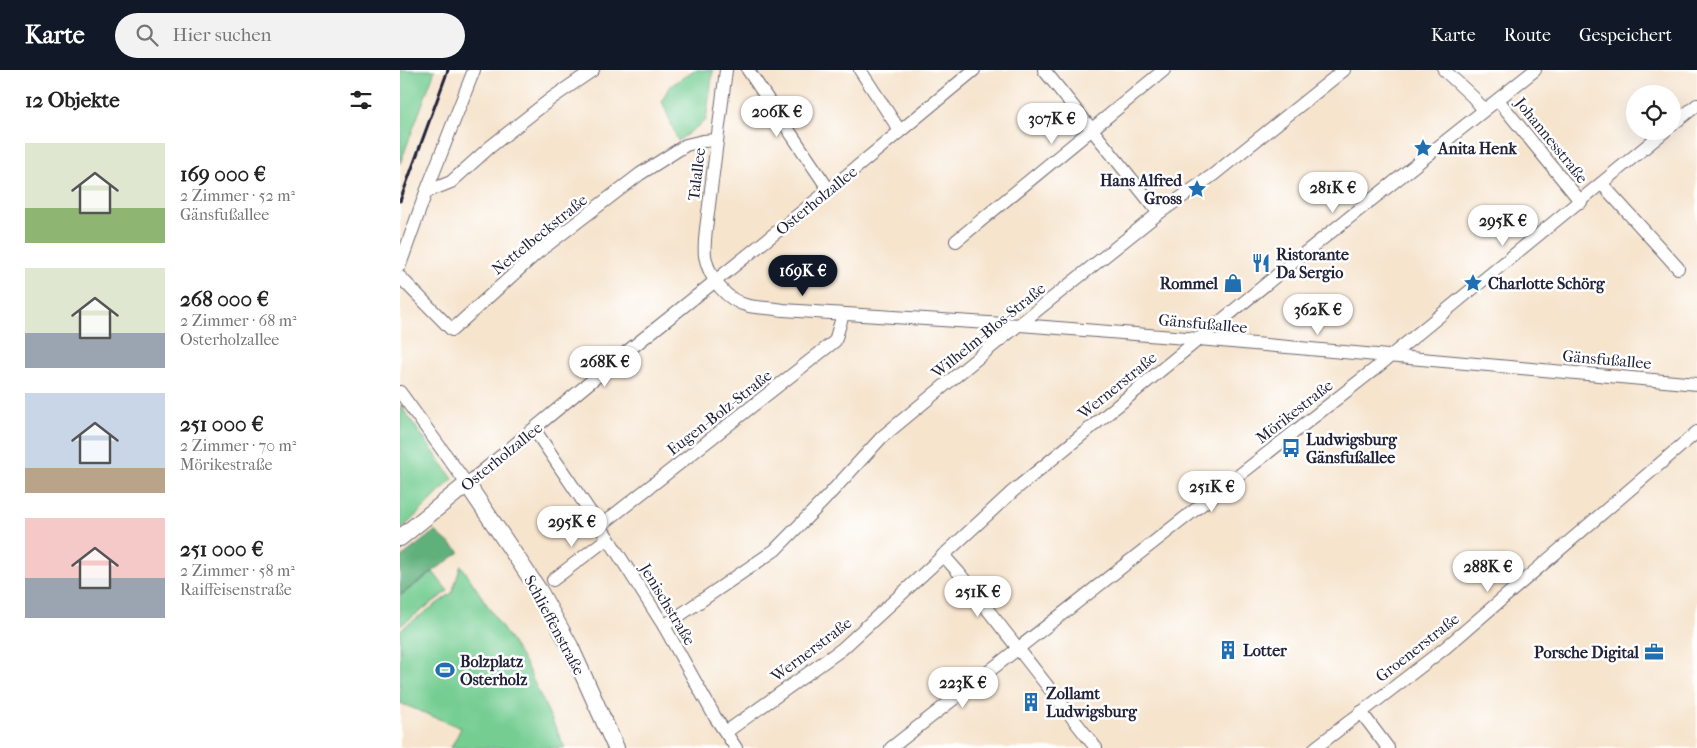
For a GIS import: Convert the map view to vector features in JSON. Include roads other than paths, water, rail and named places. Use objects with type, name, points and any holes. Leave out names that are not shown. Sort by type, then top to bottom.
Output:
[{"type":"street","points":[[400,265],[426,192],[474,70]]},
{"type":"street","points":[[426,192],[451,182],[506,134],[552,98],[593,70]]},
{"type":"street","name":"Talallee","points":[[715,281],[708,266],[705,244],[726,70]]},
{"type":"street","points":[[748,70],[829,190]]},
{"type":"street","points":[[860,70],[900,131]]},
{"type":"street","name":"Osterholzallee","points":[[400,538],[974,70]]},
{"type":"street","points":[[1044,70],[1159,213]]},
{"type":"street","points":[[956,241],[1164,70]]},
{"type":"street","name":"Wilhelm-Blos-Straße","points":[[664,626],[775,550],[882,437],[1159,213],[1213,174],[1344,70]]},
{"type":"street","points":[[1444,70],[1484,110]]},
{"type":"street","name":"Wernerstraße","points":[[726,732],[842,649],[1012,492],[1534,70]]},
{"type":"street","name":"Johannesstraße","points":[[1498,100],[1581,202]]},
{"type":"street","points":[[1681,120],[1695,111]]},
{"type":"street","name":"Nettelbeckstraße","points":[[400,277],[452,330],[537,253],[640,174],[686,145],[717,140]]},
{"type":"street","name":"Mörikestraße","points":[[891,748],[1389,357],[1581,202],[1654,140]]},
{"type":"street","points":[[1602,184],[1678,268]]},
{"type":"street","name":"Gänsfußallee","points":[[715,281],[731,298],[747,305],[844,314],[1199,339],[1697,384]]},
{"type":"street","name":"Eugen-Bolz-Straße","points":[[600,526],[835,341],[844,314]]},
{"type":"street","points":[[400,392],[466,484]]},
{"type":"street","name":"Jenischstraße","points":[[534,429],[608,538],[664,626],[715,716],[736,748]]},
{"type":"street","name":"Groenerstraße","points":[[1315,748],[1445,648],[1697,432]]},
{"type":"street","name":"Schlieffenstraße","points":[[466,484],[540,592],[570,646],[616,748]]},
{"type":"street","points":[[554,580],[608,538]]},
{"type":"street","points":[[943,555],[1018,647],[1096,748]]},
{"type":"street","points":[[1361,712],[1388,748]]},
{"type":"railway","points":[[400,201],[448,70]]},
{"type":"place","name":"Anita Henk","points":[[1423,148]]},
{"type":"place","name":"Hans Alfred Gross","points":[[1197,189]]},
{"type":"place","name":"Ristorante Da Sergio","points":[[1261,263]]},
{"type":"place","name":"Rommel","points":[[1233,283]]},
{"type":"place","name":"Charlotte Schörg","points":[[1473,283]]},
{"type":"place","name":"Ludwigsburg Gänsfußallee","points":[[1291,448]]},
{"type":"place","name":"Lotter","points":[[1228,650]]},
{"type":"place","name":"Porsche Digital","points":[[1654,652]]},
{"type":"place","name":"Bolzplatz Osterholz","points":[[445,670]]},
{"type":"place","name":"Zollamt Ludwigsburg","points":[[1031,702]]}]
